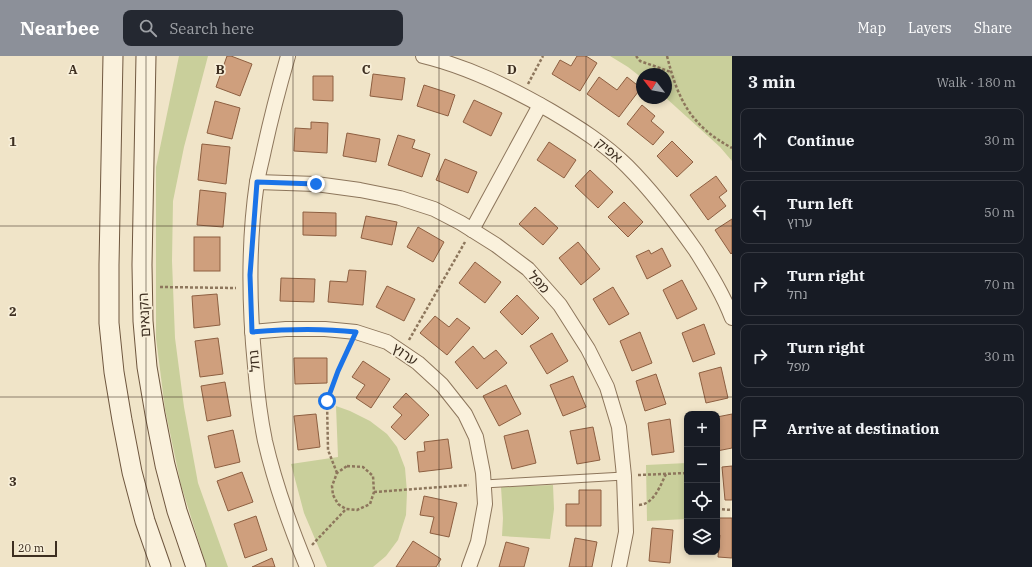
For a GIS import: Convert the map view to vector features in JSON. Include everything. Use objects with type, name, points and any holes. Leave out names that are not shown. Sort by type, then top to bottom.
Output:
[{"type":"main road","points":[[113,56],[109,323],[115,379],[132,472],[145,521],[161,567]]},
{"type":"main road","name":"הקנאים","points":[[148,61],[142,265],[143,328],[154,414],[165,464],[177,511],[196,567]]},
{"type":"street","name":"נחל","points":[[288,56],[274,104],[257,182],[253,220],[251,289],[252,332],[257,388],[265,440],[281,496],[304,561]]},
{"type":"street","name":"אפיק","points":[[423,56],[484,76],[522,95],[593,138],[626,165],[656,197],[681,230],[707,269],[728,306],[732,318]]},
{"type":"street","points":[[472,230],[540,105]]},
{"type":"street","name":"מפל","points":[[257,182],[316,184],[360,190],[400,198],[434,209],[472,230],[496,245],[528,269],[560,305],[588,349],[607,387],[619,427],[624,476],[626,532],[619,567]]},
{"type":"street","name":"ערוץ","points":[[252,332],[325,328],[356,332],[387,342],[418,363],[442,385],[465,414],[476,437],[483,473],[485,504],[478,542],[469,567]]},
{"type":"lane","points":[[484,484],[624,476]]},
{"type":"path","points":[[522,95],[543,56]]},
{"type":"path","points":[[636,56],[640,61],[660,68]]},
{"type":"path","points":[[667,56],[671,68]]},
{"type":"path","points":[[672,72],[683,102],[697,122],[712,136],[732,148]]},
{"type":"path","points":[[402,352],[472,230]]},
{"type":"path","points":[[160,280],[160,294]]},
{"type":"path","points":[[160,287],[251,289]]},
{"type":"path","points":[[337,473],[328,450],[327,401],[338,371],[356,332]]},
{"type":"path","points":[[347,466],[363,467],[373,476],[374,492],[370,504],[357,510],[346,509],[338,504],[333,496],[332,486],[337,473],[347,466]]},
{"type":"path","points":[[624,476],[684,473]]},
{"type":"path","points":[[625,506],[642,505],[650,500],[657,492],[666,474]]},
{"type":"path","points":[[374,492],[484,484]]},
{"type":"path","points":[[304,561],[346,509]]},
{"type":"path","points":[[720,509],[732,510]]},
{"type":"green space","points":[[179,56],[208,56],[184,147],[173,201],[172,261],[175,338],[184,407],[198,483],[228,567],[207,567],[204,559],[181,485],[165,409],[156,338],[156,167]]},
{"type":"green space","points":[[610,56],[732,56],[732,161],[720,147],[672,103],[672,68],[636,68],[636,73]]},
{"type":"green space","points":[[336,406],[370,421],[387,434],[397,447],[405,468],[407,492],[406,515],[398,540],[386,556],[373,567],[327,567],[304,513],[291,464],[338,457]]},
{"type":"green space","points":[[684,463],[684,519],[647,521],[646,465]]},
{"type":"green space","points":[[553,485],[554,509],[550,539],[502,536],[503,518],[501,487]]},
{"type":"building","points":[[227,56],[231,56],[252,64],[240,96],[216,87]]},
{"type":"building","points":[[577,56],[586,56],[597,63],[580,91],[552,74],[560,60],[571,66]]},
{"type":"building","points":[[373,74],[405,78],[402,100],[370,96]]},
{"type":"building","points":[[313,76],[333,76],[333,101],[313,100]]},
{"type":"building","points":[[599,77],[617,90],[627,77],[636,84],[636,95],[619,117],[587,94]]},
{"type":"building","points":[[424,85],[455,95],[448,116],[417,106]]},
{"type":"building","points":[[474,100],[502,113],[491,136],[463,122]]},
{"type":"building","points":[[215,101],[240,108],[232,139],[207,133]]},
{"type":"building","points":[[642,105],[655,116],[651,121],[664,132],[653,145],[627,124]]},
{"type":"building","points":[[311,122],[328,123],[327,153],[294,151],[295,128],[311,129]]},
{"type":"building","points":[[347,133],[380,139],[376,162],[343,156]]},
{"type":"building","points":[[398,135],[415,140],[412,148],[430,154],[422,177],[388,165]]},
{"type":"building","points":[[672,141],[693,162],[677,177],[657,156]]},
{"type":"building","points":[[549,142],[576,160],[564,178],[537,160]]},
{"type":"building","points":[[202,144],[230,147],[226,184],[198,180]]},
{"type":"building","points":[[445,159],[477,172],[468,193],[436,180]]},
{"type":"building","points":[[590,170],[613,192],[598,208],[575,186]]},
{"type":"building","points":[[716,176],[727,191],[719,197],[726,206],[708,220],[690,195]]},
{"type":"building","points":[[200,190],[226,193],[223,227],[197,225]]},
{"type":"building","points":[[624,202],[643,222],[628,237],[608,217]]},
{"type":"building","points":[[535,207],[558,228],[543,245],[519,224]]},
{"type":"building","points":[[303,212],[336,213],[336,236],[303,235]]},
{"type":"building","points":[[366,216],[397,222],[392,245],[361,238]]},
{"type":"building","points":[[732,219],[732,253],[731,254],[715,230]]},
{"type":"building","points":[[418,227],[444,242],[433,262],[407,247]]},
{"type":"building","points":[[194,237],[220,237],[220,271],[194,271]]},
{"type":"building","points":[[578,242],[600,269],[581,285],[559,258]]},
{"type":"building","points":[[662,248],[671,266],[647,279],[636,256],[649,250],[651,254]]},
{"type":"building","points":[[475,262],[501,282],[485,303],[459,283]]},
{"type":"building","points":[[349,270],[366,271],[363,305],[328,302],[330,281],[347,282]]},
{"type":"building","points":[[281,278],[315,279],[314,302],[280,301]]},
{"type":"building","points":[[682,280],[697,309],[677,319],[663,290]]},
{"type":"building","points":[[387,286],[415,299],[404,321],[376,307]]},
{"type":"building","points":[[613,287],[629,314],[609,325],[593,299]]},
{"type":"building","points":[[217,294],[220,325],[194,328],[192,296]]},
{"type":"building","points":[[517,295],[539,318],[522,335],[500,312]]},
{"type":"building","points":[[435,316],[449,327],[457,318],[470,328],[447,355],[420,333]]},
{"type":"building","points":[[704,324],[715,354],[693,362],[682,333]]},
{"type":"building","points":[[640,332],[652,363],[632,371],[620,341]]},
{"type":"building","points":[[552,333],[568,361],[547,374],[530,346]]},
{"type":"building","points":[[218,338],[223,374],[200,377],[195,341]]},
{"type":"building","points":[[473,346],[484,359],[496,350],[507,363],[477,389],[455,362]]},
{"type":"building","points":[[294,358],[327,358],[327,383],[295,384]]},
{"type":"building","points":[[363,361],[390,379],[371,408],[356,398],[365,385],[352,377]]},
{"type":"building","points":[[721,367],[728,398],[706,403],[699,373]]},
{"type":"building","points":[[656,374],[666,404],[645,411],[636,381]]},
{"type":"building","points":[[573,376],[586,407],[563,416],[550,385]]},
{"type":"building","points":[[225,382],[231,416],[207,421],[201,386]]},
{"type":"building","points":[[506,385],[521,414],[499,426],[483,396]]},
{"type":"building","points":[[406,393],[429,415],[405,440],[391,427],[402,415],[393,407]]},
{"type":"building","points":[[316,414],[320,447],[298,450],[294,416]]},
{"type":"building","points":[[732,414],[732,448],[720,450],[720,447],[720,416]]},
{"type":"building","points":[[670,419],[674,452],[652,455],[648,423]]},
{"type":"building","points":[[593,427],[600,460],[577,464],[570,431]]},
{"type":"building","points":[[233,430],[240,462],[215,468],[208,436]]},
{"type":"building","points":[[528,430],[536,463],[512,469],[504,436]]},
{"type":"building","points":[[448,439],[452,468],[419,472],[417,452],[425,451],[424,442]]},
{"type":"building","points":[[732,466],[732,500],[725,500],[722,467]]},
{"type":"building","points":[[242,472],[253,502],[228,511],[217,481]]},
{"type":"building","points":[[579,490],[601,490],[601,526],[566,526],[566,504],[579,504]]},
{"type":"building","points":[[424,496],[457,503],[449,537],[430,533],[434,517],[420,515]]},
{"type":"building","points":[[256,516],[267,550],[245,558],[234,524]]},
{"type":"building","points":[[720,518],[732,518],[732,558],[718,557],[718,555],[720,555]]},
{"type":"building","points":[[652,528],[673,530],[670,563],[649,561]]},
{"type":"building","points":[[575,538],[597,542],[592,567],[569,567]]},
{"type":"building","points":[[413,541],[441,559],[436,567],[396,567]]},
{"type":"building","points":[[506,542],[529,548],[524,567],[499,567]]},
{"type":"building","points":[[272,558],[275,567],[252,567]]},
{"type":"route","points":[[316,184],[257,182],[250,275],[252,332],[325,328],[356,332],[338,371],[327,401]]}]
